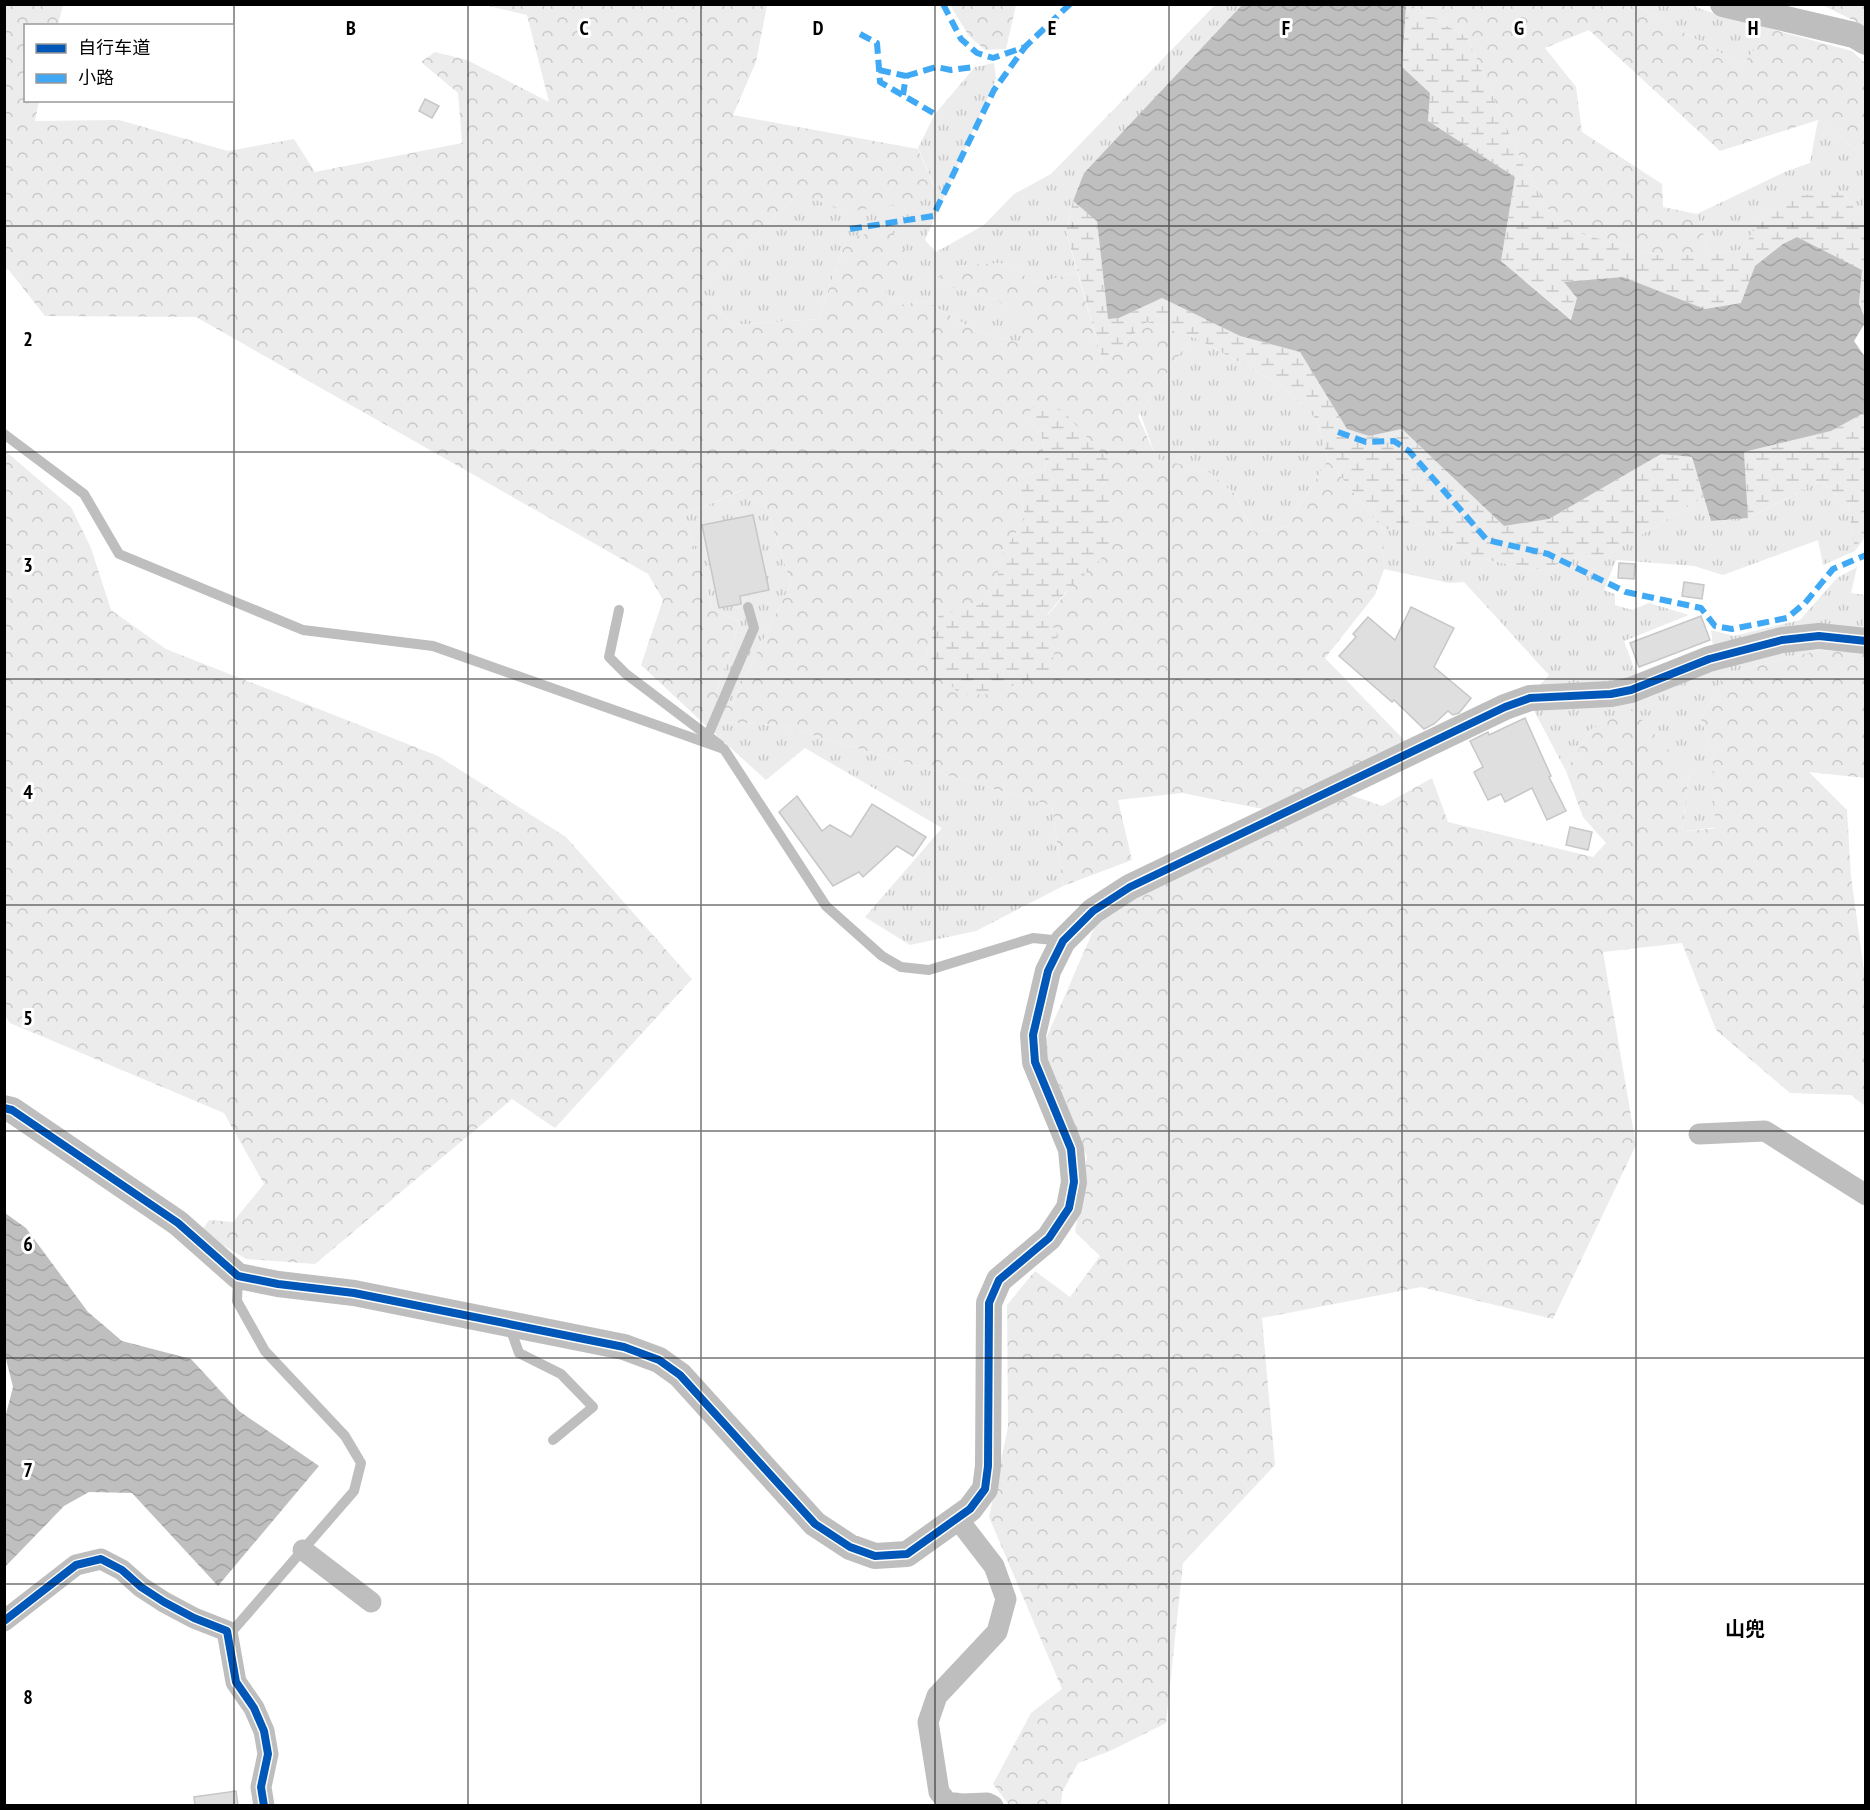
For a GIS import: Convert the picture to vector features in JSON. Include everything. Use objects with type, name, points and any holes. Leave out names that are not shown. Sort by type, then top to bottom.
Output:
[{"type":"street","points":[[1724,4],[1854,35],[1866,42]]},
{"type":"street","points":[[4,1108],[12,1110],[178,1223],[238,1276],[278,1284],[354,1293],[624,1347],[658,1360],[680,1375],[815,1524],[849,1547],[875,1556],[907,1554],[970,1509],[985,1489],[988,1466],[989,1303],[999,1280],[1050,1238],[1069,1208],[1074,1182],[1071,1149],[1035,1062],[1033,1035],[1048,971],[1063,941],[1093,911],[1130,887],[1505,707],[1530,698],[1611,694],[1632,690],[1709,659],[1782,640],[1819,636],[1866,640]]},
{"type":"street","points":[[1699,1134],[1765,1131],[1866,1195]]},
{"type":"street","points":[[957,1518],[994,1566],[1006,1599],[996,1632],[937,1696],[928,1722],[939,1791],[947,1802],[987,1803],[993,1806]]},
{"type":"street","points":[[303,1550],[371,1602]]},
{"type":"street","points":[[4,1621],[76,1565],[101,1559],[122,1570],[141,1587],[164,1602],[227,1631],[236,1682],[254,1708],[264,1731],[268,1754],[261,1787],[264,1806]]},
{"type":"lane","points":[[4,434],[84,494],[119,554],[303,630],[434,646],[724,749]]},
{"type":"lane","points":[[708,735],[754,628],[748,608]]},
{"type":"lane","points":[[619,610],[609,657],[626,674],[724,749],[826,906],[882,956],[901,967],[929,970],[1033,938],[1063,941]]},
{"type":"lane","points":[[227,1631],[235,1628],[354,1491],[361,1463],[345,1436],[265,1351],[237,1301],[238,1276]]},
{"type":"lane","points":[[509,1324],[519,1353],[561,1374],[593,1407],[553,1440]]},
{"type":"green space","points":[[4,5],[63,5],[58,24],[24,24],[24,102],[39,102],[35,121],[119,120],[228,151],[294,139],[315,172],[462,143],[458,93],[421,62],[435,52],[467,60],[549,102],[527,15],[484,5],[767,5],[756,62],[733,115],[918,149],[935,189],[917,201],[846,212],[798,193],[700,290],[734,325],[818,319],[847,238],[891,229],[906,255],[878,284],[899,305],[926,301],[976,331],[1020,343],[1023,319],[997,300],[937,283],[944,266],[1000,263],[1039,283],[1077,272],[1103,362],[1147,322],[1192,336],[1138,416],[1157,459],[1206,470],[1236,495],[1252,532],[1287,527],[1328,460],[1383,530],[1384,569],[1375,595],[1325,658],[1407,743],[1263,809],[1182,793],[1118,800],[1132,860],[1063,886],[1052,806],[779,725],[701,721],[641,665],[663,600],[648,574],[196,317],[45,316],[8,269],[5,270]],"holes":[[[1024,419],[1110,462],[1067,592],[1046,617],[926,658],[938,616],[991,601],[1003,553],[1025,518],[1018,476],[1046,469],[1041,431]],[[742,490],[765,504],[791,583],[732,704],[716,693],[740,621],[713,610],[685,515]]]},
{"type":"green space","points":[[950,5],[1016,5],[1006,49],[985,50],[969,36]]},
{"type":"green space","points":[[1215,5],[1243,5],[1084,173],[1073,201],[1066,231],[1077,272],[1039,283],[1000,263],[938,283],[997,300],[1024,319],[1020,343],[976,331],[926,301],[899,305],[877,284],[847,238],[818,319],[734,325],[700,290],[799,192],[846,212],[935,188],[918,148],[935,114],[975,67],[994,63],[996,79],[925,240],[936,252],[984,225],[1014,194],[1051,174]]},
{"type":"green space","points":[[1406,5],[1467,37],[1522,163],[1547,208],[1575,232],[1657,255],[1710,255],[1741,250],[1769,208],[1791,196],[1841,192],[1865,222],[1865,318],[1859,304],[1862,270],[1755,266],[1742,303],[1705,309],[1623,277],[1565,283],[1577,298],[1572,320],[1501,261],[1515,177],[1428,121],[1430,93],[1402,67]]},
{"type":"green space","points":[[1409,5],[1635,5],[1742,65],[1771,29],[1852,51],[1865,63],[1865,157],[1818,120],[1720,151],[1589,30],[1545,48],[1576,87],[1582,132],[1662,184],[1663,207],[1697,214],[1710,255],[1657,255],[1575,232],[1547,208],[1522,163],[1467,37]]},
{"type":"green space","points":[[1635,5],[1693,5],[1703,10],[1771,29],[1742,65]]},
{"type":"green space","points":[[1822,5],[1865,5],[1865,26]]},
{"type":"green space","points":[[1818,120],[1865,157],[1865,222],[1841,192],[1769,208],[1741,250],[1710,255],[1697,214],[1787,171],[1810,163]]},
{"type":"green space","points":[[1073,201],[1097,220],[1108,319],[1119,318],[1162,298],[1240,336],[1300,352],[1347,429],[1369,436],[1402,429],[1504,526],[1549,519],[1661,454],[1692,457],[1704,497],[1604,557],[1580,556],[1541,570],[1472,557],[1423,524],[1383,530],[1328,460],[1317,420],[1284,387],[1192,336],[1147,322],[1103,362],[1066,231]]},
{"type":"green space","points":[[1192,336],[1284,387],[1317,420],[1328,460],[1287,527],[1252,532],[1236,495],[1206,470],[1157,460],[1140,413]]},
{"type":"green space","points":[[1036,403],[1063,411],[1110,462],[1111,549],[1067,591],[1046,616],[1058,635],[1051,669],[994,694],[960,695],[926,658],[938,616],[991,600],[1003,553],[1025,518],[1018,476],[1046,469],[1041,431],[1024,419]]},
{"type":"green space","points":[[1862,414],[1865,415],[1865,537],[1855,551],[1848,506],[1821,481],[1748,518],[1744,452],[1831,431]]},
{"type":"green space","points":[[4,450],[71,507],[91,548],[111,610],[166,649],[438,756],[566,837],[692,979],[555,1128],[512,1099],[315,1264],[246,1259],[201,1232],[209,1220],[233,1222],[264,1184],[224,1113],[10,1023],[5,1016]]},
{"type":"green space","points":[[1821,481],[1848,506],[1855,551],[1823,565],[1818,540],[1723,575],[1694,566],[1616,560],[1604,590],[1615,594],[1615,605],[1632,610],[1649,603],[1689,615],[1624,641],[1637,676],[1602,684],[1535,691],[1549,675],[1464,582],[1449,583],[1384,569],[1382,530],[1423,524],[1472,557],[1541,570],[1580,556],[1604,557],[1704,497],[1711,521],[1748,518]]},
{"type":"green space","points":[[743,490],[765,504],[791,583],[732,704],[716,693],[740,621],[713,610],[685,515]]},
{"type":"green space","points":[[1857,567],[1851,593],[1865,595],[1865,628],[1713,647],[1711,630],[1734,636],[1800,620],[1837,578]]},
{"type":"green space","points":[[1820,650],[1724,674],[1701,719],[1713,751],[1716,827],[1682,832],[1689,773],[1591,729],[1566,771],[1532,707],[1685,678],[1779,651]]},
{"type":"green space","points":[[1820,650],[1865,653],[1865,778],[1809,772],[1847,810],[1851,876],[1866,986],[1865,1106],[1851,1095],[1790,1093],[1716,1030],[1682,943],[1603,952],[1636,1145],[1553,1319],[1421,1287],[1262,1318],[1275,1465],[1183,1563],[1166,1723],[1110,1751],[1078,1763],[1062,1793],[1061,1805],[1009,1805],[993,1784],[1031,1713],[1062,1689],[989,1517],[1008,1427],[1007,1305],[1035,1271],[1070,1297],[1100,1256],[1075,1232],[1087,1157],[1042,1048],[1100,915],[1345,793],[1382,806],[1432,778],[1448,822],[1593,857],[1606,843],[1583,817],[1566,771],[1591,729],[1632,709],[1689,773],[1682,832],[1715,828],[1713,751],[1701,719],[1724,674]]},
{"type":"green space","points":[[701,721],[779,725],[1052,806],[1063,886],[976,931],[910,945],[865,917],[942,828],[805,748],[766,780]]},
{"type":"water","points":[[1243,4],[1406,5],[1402,67],[1430,93],[1428,121],[1515,177],[1501,261],[1571,320],[1577,298],[1564,282],[1623,277],[1705,309],[1741,303],[1755,266],[1783,244],[1797,237],[1862,270],[1859,304],[1865,323],[1854,341],[1865,357],[1865,415],[1862,414],[1831,431],[1744,452],[1748,518],[1711,521],[1692,457],[1661,454],[1549,519],[1504,526],[1402,429],[1369,436],[1347,429],[1300,352],[1240,336],[1162,298],[1119,318],[1108,319],[1097,221],[1073,201],[1084,173]]},
{"type":"water","points":[[5,1213],[26,1228],[88,1312],[122,1341],[191,1359],[239,1411],[319,1466],[218,1586],[132,1493],[89,1492],[64,1506],[5,1567],[5,1418],[13,1387],[5,1355]]},
{"type":"building","points":[[425,99],[439,106],[432,118],[419,111]]},
{"type":"building","points":[[753,515],[769,590],[740,596],[741,604],[719,608],[702,525]]},
{"type":"building","points":[[1619,563],[1635,564],[1634,579],[1618,578]]},
{"type":"building","points":[[1684,582],[1704,585],[1702,599],[1682,596]]},
{"type":"building","points":[[1411,607],[1454,628],[1434,667],[1471,698],[1459,713],[1453,715],[1448,711],[1434,724],[1424,729],[1394,700],[1392,702],[1339,656],[1356,637],[1353,634],[1368,617],[1395,640]]},
{"type":"building","points":[[1701,616],[1710,640],[1639,667],[1630,643]]},
{"type":"building","points":[[1525,718],[1551,776],[1549,777],[1566,811],[1547,820],[1532,788],[1505,802],[1501,794],[1488,800],[1474,772],[1483,767],[1470,741]]},
{"type":"building","points":[[797,796],[822,831],[830,825],[851,837],[872,804],[926,837],[913,856],[897,846],[863,877],[859,872],[833,886],[779,812]]},
{"type":"building","points":[[1570,827],[1592,832],[1588,850],[1566,845]]},
{"type":"building","points":[[236,1791],[238,1806],[195,1806],[194,1797]]},
{"type":"marked path","points":[[943,4],[961,39],[977,53],[993,58],[1025,47],[1070,4]]},
{"type":"marked path","points":[[860,34],[877,43],[880,82],[935,114]]},
{"type":"marked path","points":[[850,229],[933,216],[994,90],[1025,47]]},
{"type":"marked path","points":[[906,76],[936,67],[951,70],[975,67]]},
{"type":"marked path","points":[[879,70],[906,76],[903,95]]},
{"type":"marked path","points":[[1338,432],[1366,442],[1394,441],[1409,451],[1487,540],[1548,554],[1626,592],[1701,608],[1715,626],[1732,629],[1787,618],[1805,603],[1833,569],[1866,555]]},
{"type":"cycle path","points":[[4,1108],[12,1110],[178,1223],[238,1276],[278,1284],[354,1293],[624,1347],[659,1360],[680,1375],[815,1524],[850,1547],[875,1556],[907,1554],[970,1509],[985,1489],[988,1466],[989,1303],[999,1280],[1049,1238],[1069,1208],[1074,1182],[1071,1149],[1035,1062],[1033,1035],[1048,971],[1063,941],[1093,911],[1130,887],[1505,707],[1530,698],[1611,694],[1631,690],[1709,659],[1782,640],[1819,636],[1866,641]]},
{"type":"cycle path","points":[[4,1621],[76,1565],[101,1559],[122,1570],[141,1587],[164,1602],[194,1618],[227,1631],[236,1682],[254,1708],[264,1731],[268,1754],[261,1787],[264,1806]]},
{"type":"district","name":"山兜","points":[[1745,1629]]}]
